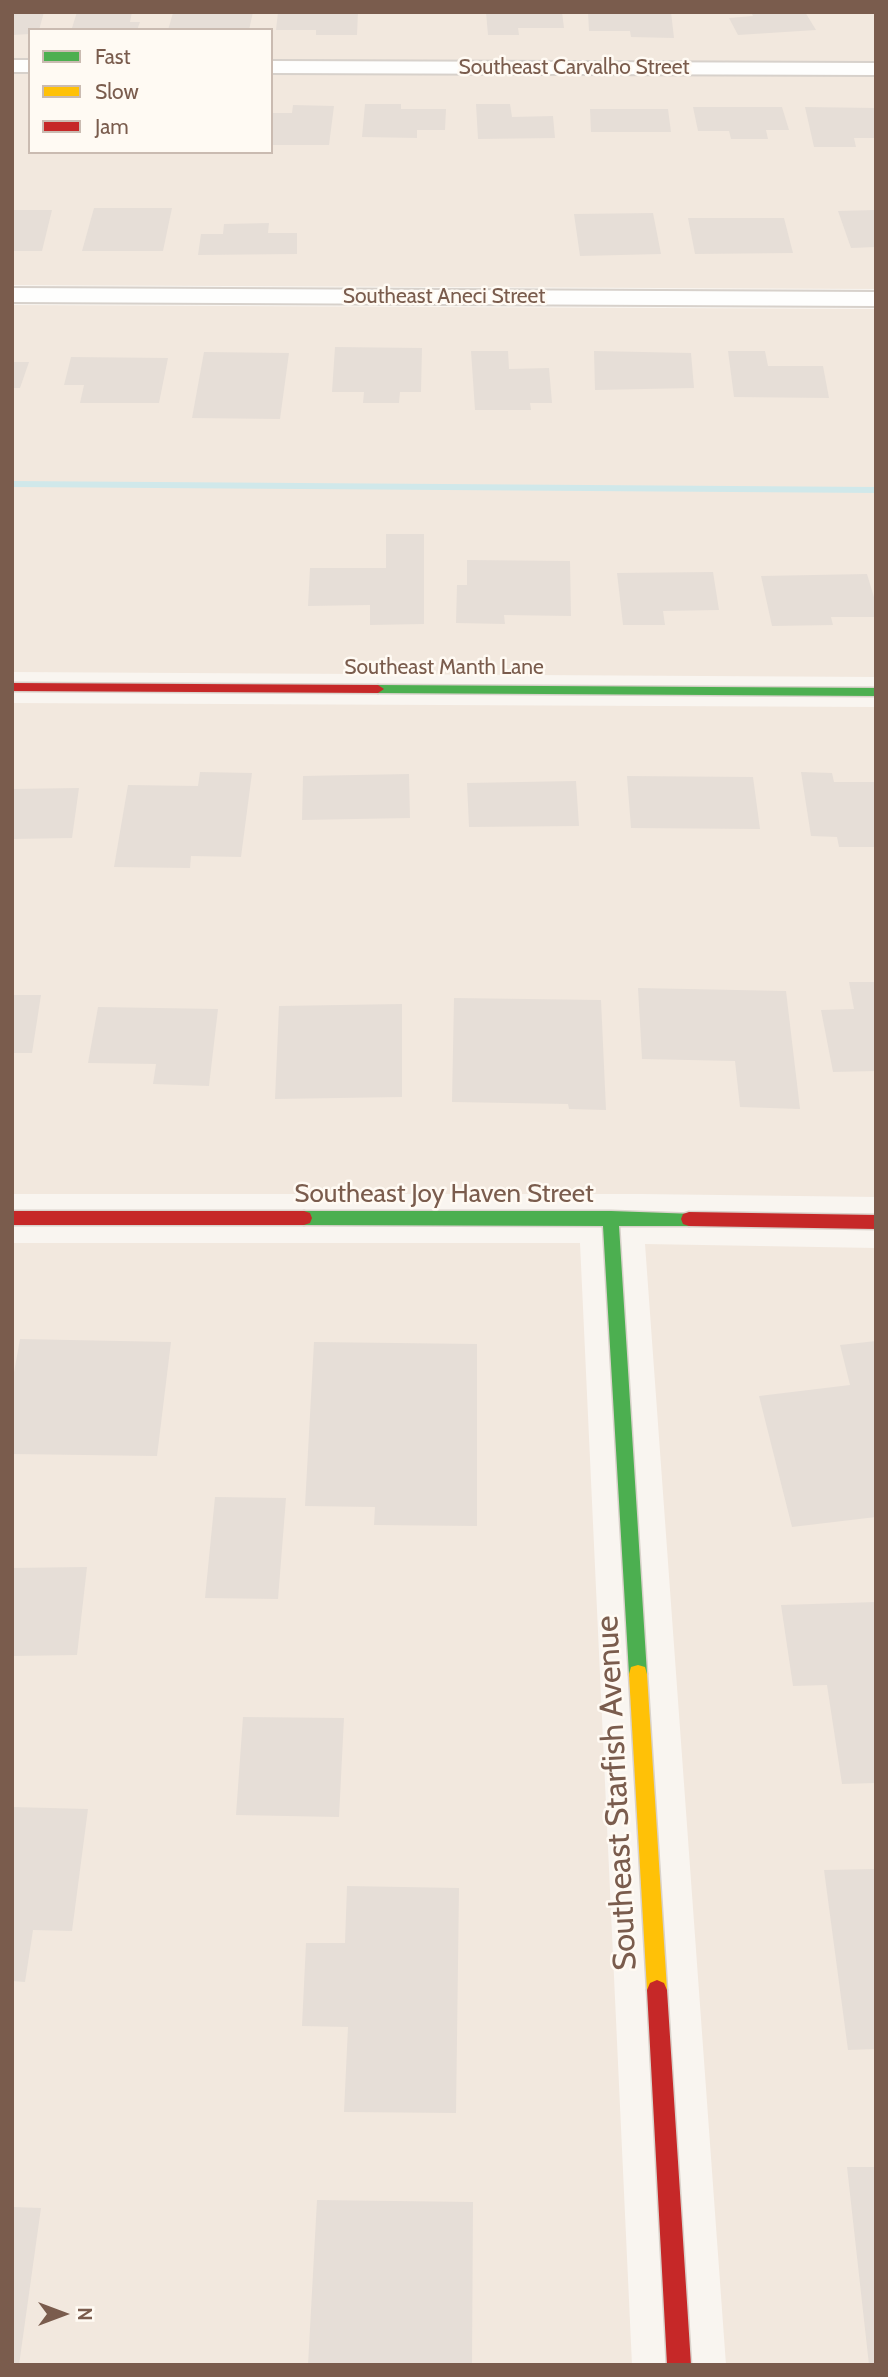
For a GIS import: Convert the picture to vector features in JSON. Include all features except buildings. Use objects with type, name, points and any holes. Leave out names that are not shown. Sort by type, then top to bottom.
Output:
[{"type":"street","name":"Southeast Carvalho Street","points":[[273,67],[876,69]]},
{"type":"street","name":"Southeast Aneci Street","points":[[12,295],[876,299]]},
{"type":"street","name":"Southeast Manth Lane","points":[[12,687],[876,692]]},
{"type":"street","name":"Southeast Joy Haven Street","points":[[12,1218],[611,1218],[876,1222]]},
{"type":"street","name":"Southeast Starfish Avenue","points":[[611,1218],[679,2365]]},
{"type":"shaded area","points":[[12,12],[876,12],[876,62],[273,60],[273,28],[28,28],[28,59],[12,59]]},
{"type":"shaded area","points":[[12,73],[28,73],[28,154],[273,154],[273,74],[876,76],[876,289],[12,285]]},
{"type":"shaded area","points":[[12,305],[876,309],[876,677],[12,672]]},
{"type":"shaded area","points":[[12,703],[876,707],[876,1197],[641,1194],[12,1194]]},
{"type":"shaded area","points":[[12,1243],[580,1243],[632,2365],[12,2365]]},
{"type":"shaded area","points":[[645,1244],[876,1248],[876,2365],[726,2365]]},
{"type":"waterway","points":[[12,484],[876,490]]},
{"type":"traffic: fast","points":[[378,689],[876,692]]},
{"type":"traffic: fast","points":[[304,1218],[689,1219]]},
{"type":"traffic: fast","points":[[611,1218],[638,1674]]},
{"type":"traffic: slow","points":[[638,1674],[657,1990]]},
{"type":"traffic: jam","points":[[12,687],[378,689]]},
{"type":"traffic: jam","points":[[12,1218],[304,1218]]},
{"type":"traffic: jam","points":[[689,1219],[876,1222]]},
{"type":"traffic: jam","points":[[657,1990],[679,2365]]}]
